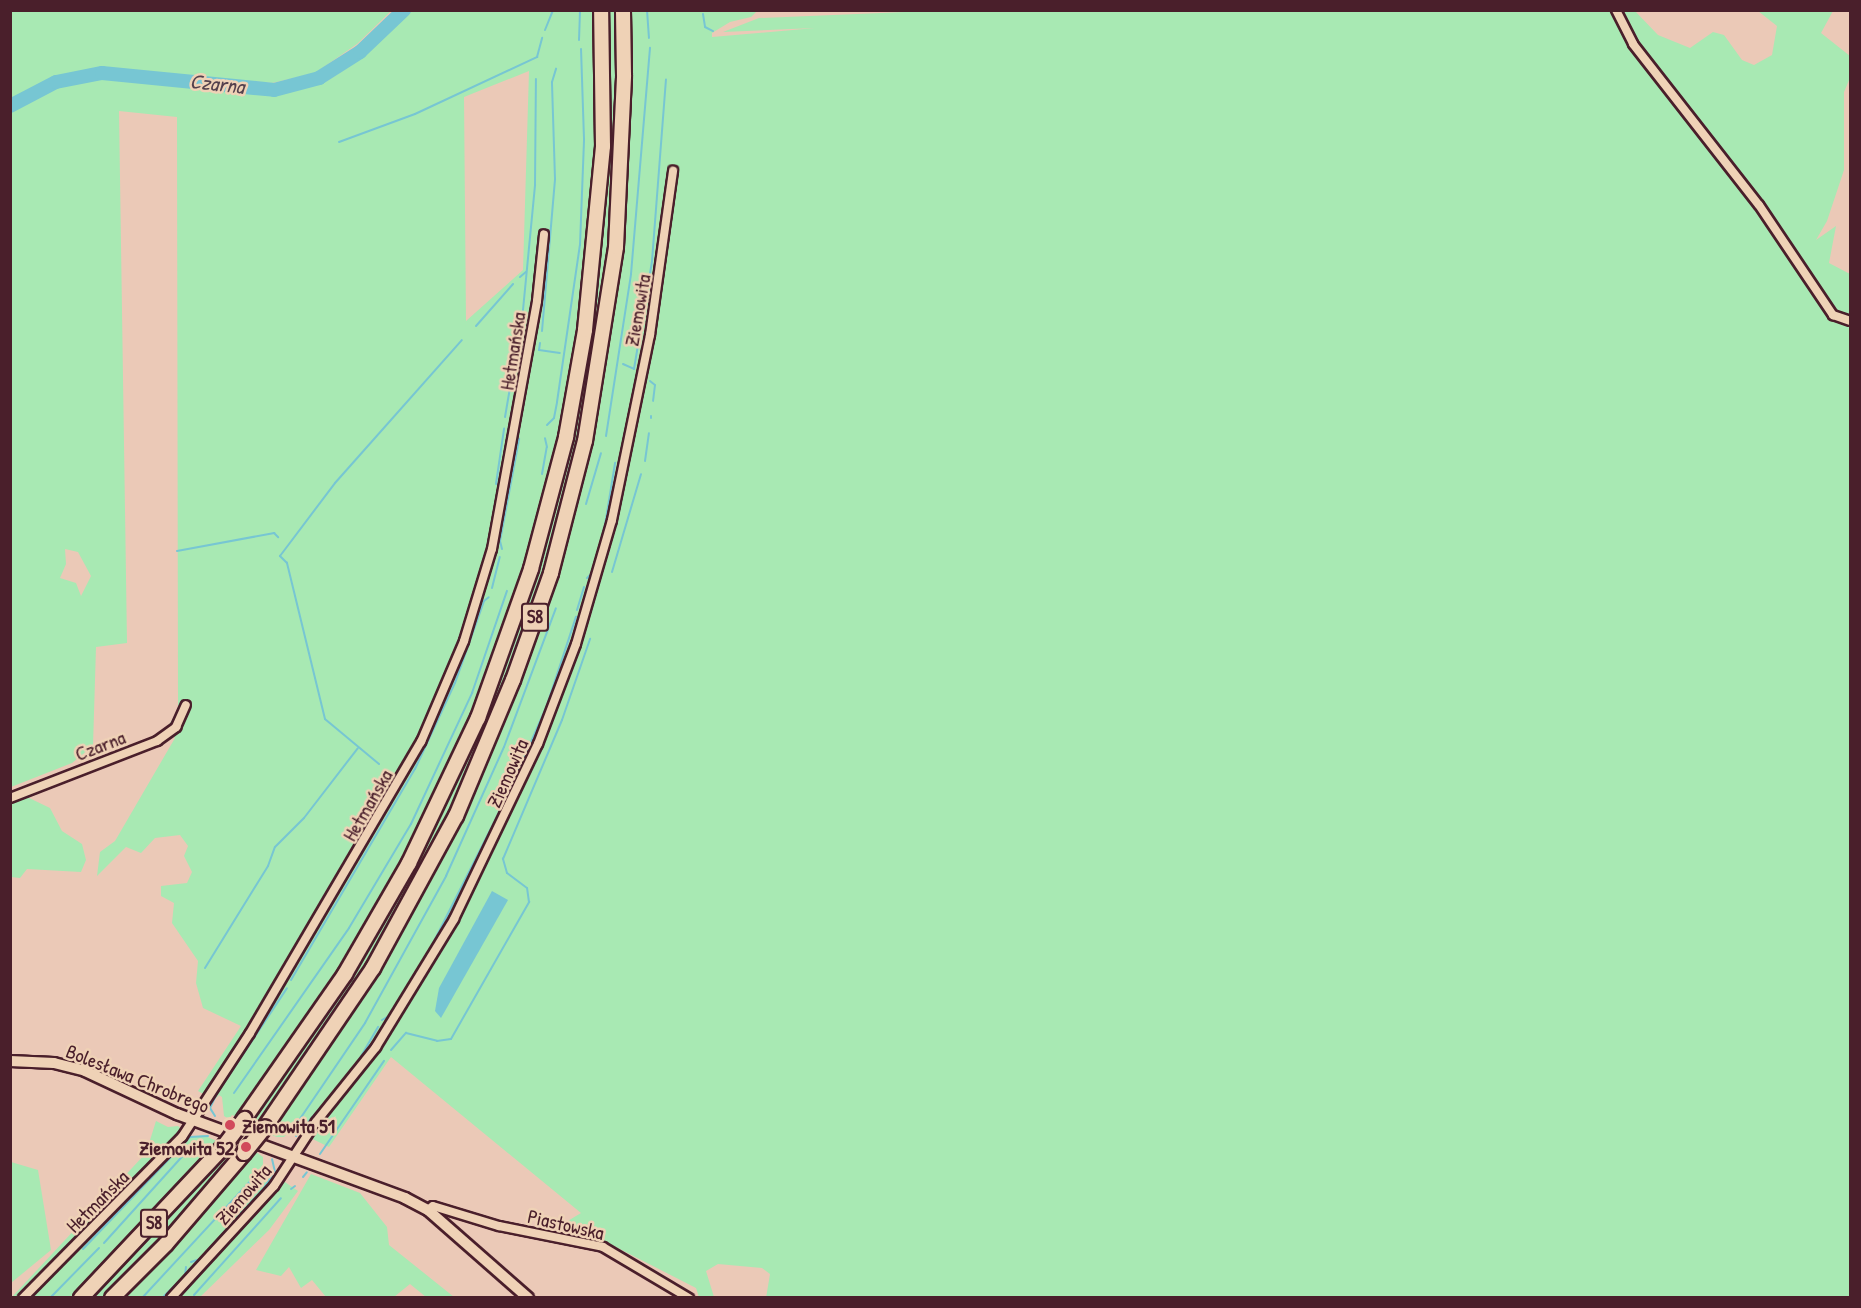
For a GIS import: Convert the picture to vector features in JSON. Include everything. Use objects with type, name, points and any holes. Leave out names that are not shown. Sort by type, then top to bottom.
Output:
[{"type":"highway","name":"S8","points":[[81,1298],[224,1146],[345,974],[409,862],[478,718],[531,569],[566,437],[588,307],[603,146],[601,10]]},
{"type":"highway","name":"S8","points":[[112,1298],[166,1244],[265,1127],[373,968],[445,837],[494,729],[551,573],[585,441],[616,247],[624,85],[623,10]]},
{"type":"street","points":[[1616,11],[1633,44],[1759,204],[1833,315],[1851,321]]},
{"type":"street","name":"Ziemowita","points":[[171,1298],[274,1186],[316,1122],[353,1080],[430,963],[504,818],[557,697],[585,616],[612,520],[650,335],[673,171]]},
{"type":"street","name":"Hetmańska","points":[[23,1298],[165,1157],[193,1120],[395,791],[455,664],[478,598],[501,506],[537,301],[544,234]]},
{"type":"street","name":"Czarna","points":[[10,798],[157,741],[176,727],[186,705]]},
{"type":"street","name":"Bolesława Chrobrego","points":[[10,1061],[54,1063],[74,1068],[193,1120],[381,1188],[428,1210],[528,1298]]},
{"type":"street","name":"Piastowska","points":[[428,1210],[441,1208],[499,1226],[603,1247],[689,1298]]},
{"type":"green space","points":[[11,10],[391,11],[357,44],[315,73],[272,83],[102,67],[50,80],[11,98]]},
{"type":"green space","points":[[411,10],[757,11],[751,17],[730,22],[712,33],[712,37],[815,28],[723,32],[759,18],[952,10],[1634,10],[1658,35],[1690,48],[1713,32],[1724,35],[1742,60],[1754,65],[1772,55],[1777,26],[1758,11],[1833,11],[1821,33],[1850,56],[1850,78],[1844,92],[1844,170],[1827,221],[1816,240],[1836,226],[1829,263],[1850,274],[1850,1297],[766,1298],[770,1274],[762,1268],[718,1264],[706,1271],[714,1297],[699,1297],[696,1288],[608,1243],[568,1230],[566,1222],[581,1213],[391,1057],[329,1147],[292,1129],[284,1137],[277,1137],[268,1134],[271,1129],[232,1115],[229,1119],[224,1116],[222,1097],[219,1095],[214,1100],[198,1091],[241,1026],[203,1008],[196,983],[198,961],[172,923],[174,903],[161,896],[161,886],[187,883],[192,872],[184,856],[188,846],[180,835],[155,838],[141,853],[126,847],[97,876],[100,852],[115,841],[175,738],[166,729],[178,711],[177,117],[119,111],[127,643],[96,647],[93,746],[72,763],[11,787],[11,112],[58,87],[101,79],[277,93],[327,81],[359,60]],"holes":[[[529,71],[523,270],[466,321],[464,97]],[[65,549],[78,552],[91,576],[81,596],[76,583],[60,578],[66,564]]]},
{"type":"green space","points":[[25,796],[50,808],[62,831],[82,844],[86,860],[81,872],[27,869],[20,878],[11,877],[11,804]]},
{"type":"green space","points":[[156,1121],[168,1127],[178,1126],[190,1138],[203,1135],[251,1156],[255,1151],[263,1157],[263,1167],[298,1191],[269,1230],[200,1297],[11,1298],[146,1153]]},
{"type":"green space","points":[[11,1162],[38,1170],[51,1250],[11,1283]]},
{"type":"green space","points":[[311,1174],[360,1193],[387,1227],[389,1245],[454,1297],[426,1297],[410,1284],[394,1297],[326,1297],[312,1280],[301,1288],[289,1267],[281,1276],[256,1270]]},
{"type":"water","points":[[492,891],[508,900],[441,1018],[435,1011],[439,988]]},
{"type":"waterway","name":"Czarna","points":[[10,106],[56,82],[102,73],[274,90],[319,78],[360,52],[404,10]]},
{"type":"waterway","points":[[545,30],[553,10]]},
{"type":"waterway","points":[[579,40],[580,10]]},
{"type":"waterway","points":[[647,10],[649,38]]},
{"type":"waterway","points":[[703,14],[705,27],[713,31]]},
{"type":"waterway","points":[[339,142],[415,114],[537,57],[542,38]]},
{"type":"waterway","points":[[606,436],[631,274],[650,48]]},
{"type":"waterway","points":[[547,425],[554,418],[557,402],[580,245],[584,139],[581,49]]},
{"type":"waterway","points":[[542,331],[555,179],[552,82],[556,69]]},
{"type":"waterway","points":[[523,310],[535,185],[536,79]]},
{"type":"waterway","points":[[623,364],[634,369],[652,261],[666,80]]},
{"type":"waterway","points":[[520,277],[526,272]]},
{"type":"waterway","points":[[476,326],[513,284]]},
{"type":"waterway","points":[[520,325],[517,347],[521,347]]},
{"type":"waterway","points":[[379,764],[325,719],[287,563],[280,556],[335,483],[462,340]]},
{"type":"waterway","points":[[540,343],[539,350],[560,353]]},
{"type":"waterway","points":[[505,417],[517,347]]},
{"type":"waterway","points":[[650,381],[655,385],[653,401]]},
{"type":"waterway","points":[[496,484],[504,429]]},
{"type":"waterway","points":[[645,461],[649,433]]},
{"type":"waterway","points":[[542,474],[547,447],[545,438]]},
{"type":"waterway","points":[[502,549],[500,541],[519,439]]},
{"type":"waterway","points":[[586,504],[601,453]]},
{"type":"waterway","points":[[587,578],[593,572],[605,525],[615,463]]},
{"type":"waterway","points":[[612,572],[641,474]]},
{"type":"waterway","points":[[177,551],[274,533],[278,537]]},
{"type":"waterway","points":[[492,588],[500,557]]},
{"type":"waterway","points":[[577,610],[584,587]]},
{"type":"waterway","points":[[234,1093],[349,928],[411,824],[472,693],[507,591]]},
{"type":"waterway","points":[[291,980],[415,769],[455,683],[484,601],[489,597]]},
{"type":"waterway","points":[[291,1132],[365,1023],[446,876],[504,747],[556,608]]},
{"type":"waterway","points":[[382,1020],[389,1016],[424,961],[507,797],[547,705],[576,617]]},
{"type":"waterway","points":[[391,1050],[406,1033],[437,1041],[451,1039],[529,902],[527,888],[507,873],[503,859],[562,720],[590,639]]},
{"type":"waterway","points":[[205,968],[268,866],[275,847],[304,818],[358,748]]},
{"type":"waterway","points":[[215,1116],[210,1108],[216,1095],[287,988]]},
{"type":"waterway","points":[[353,1070],[378,1027]]},
{"type":"waterway","points":[[320,1154],[384,1061]]},
{"type":"waterway","points":[[296,1136],[343,1082]]},
{"type":"waterway","points":[[83,1249],[190,1137],[208,1136]]},
{"type":"waterway","points":[[104,1243],[188,1150]]},
{"type":"waterway","points":[[191,1262],[200,1259],[263,1189],[275,1172],[272,1159]]},
{"type":"waterway","points":[[303,1177],[307,1172]]},
{"type":"waterway","points":[[142,1298],[253,1178]]},
{"type":"waterway","points":[[291,1189],[295,1186]]},
{"type":"waterway","points":[[194,1295],[281,1198]]},
{"type":"waterway","points":[[50,1298],[99,1248]]},
{"type":"waterway","points":[[162,1298],[185,1276],[186,1267]]},
{"type":"place","name":"Ziemowita 51","points":[[230,1125]]},
{"type":"place","name":"Ziemowita 52","points":[[246,1147]]}]
